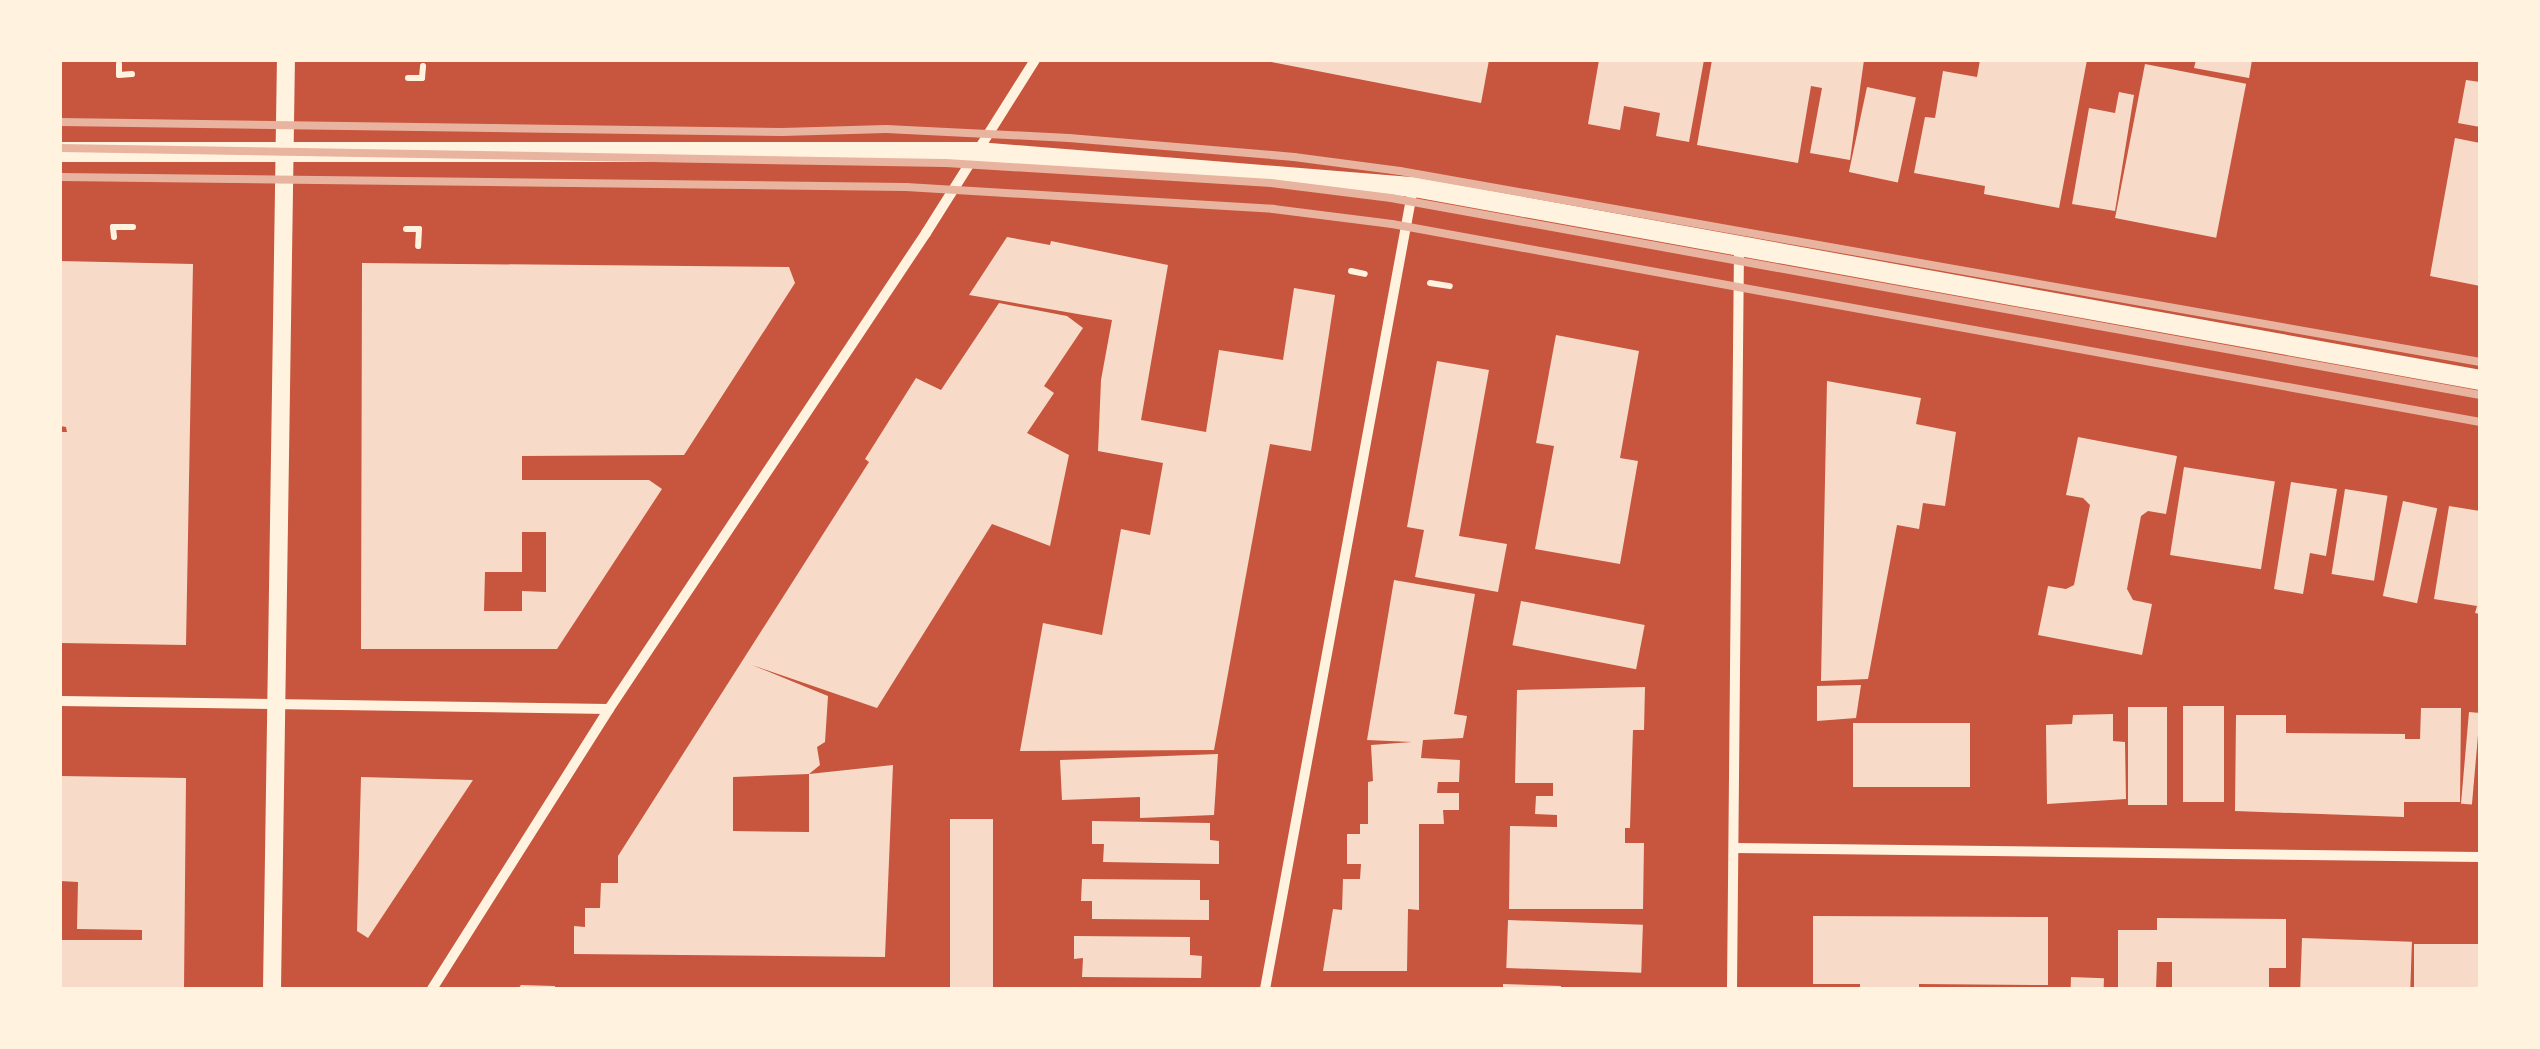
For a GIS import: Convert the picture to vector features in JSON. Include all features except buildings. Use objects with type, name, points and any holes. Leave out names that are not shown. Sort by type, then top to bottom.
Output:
[{"type":"main road","points":[[60,152],[977,152],[1414,187],[2480,380]]},
{"type":"street","points":[[272,989],[286,60]]},
{"type":"street","points":[[432,989],[609,709],[1035,60]]},
{"type":"street","points":[[1265,989],[1414,187]]},
{"type":"street","points":[[1732,989],[1739,247]]},
{"type":"street","points":[[60,700],[609,709]]},
{"type":"street","points":[[1734,848],[2480,857]]},
{"type":"path","points":[[119,64],[119,74],[132,74]]},
{"type":"path","points":[[408,78],[422,78],[423,66]]},
{"type":"path","points":[[114,237],[113,227],[132,227]]},
{"type":"path","points":[[406,229],[419,229],[418,246]]},
{"type":"path","points":[[1352,271],[1365,274]]},
{"type":"path","points":[[1430,284],[1450,286]]},
{"type":"railway","points":[[60,122],[782,132],[886,129],[1069,138],[1294,157],[1400,171],[2480,362]]},
{"type":"railway","points":[[60,148],[946,163],[1271,183],[1391,198],[2480,395]]},
{"type":"railway","points":[[60,177],[906,187],[1273,209],[1392,224],[2480,422]]}]
